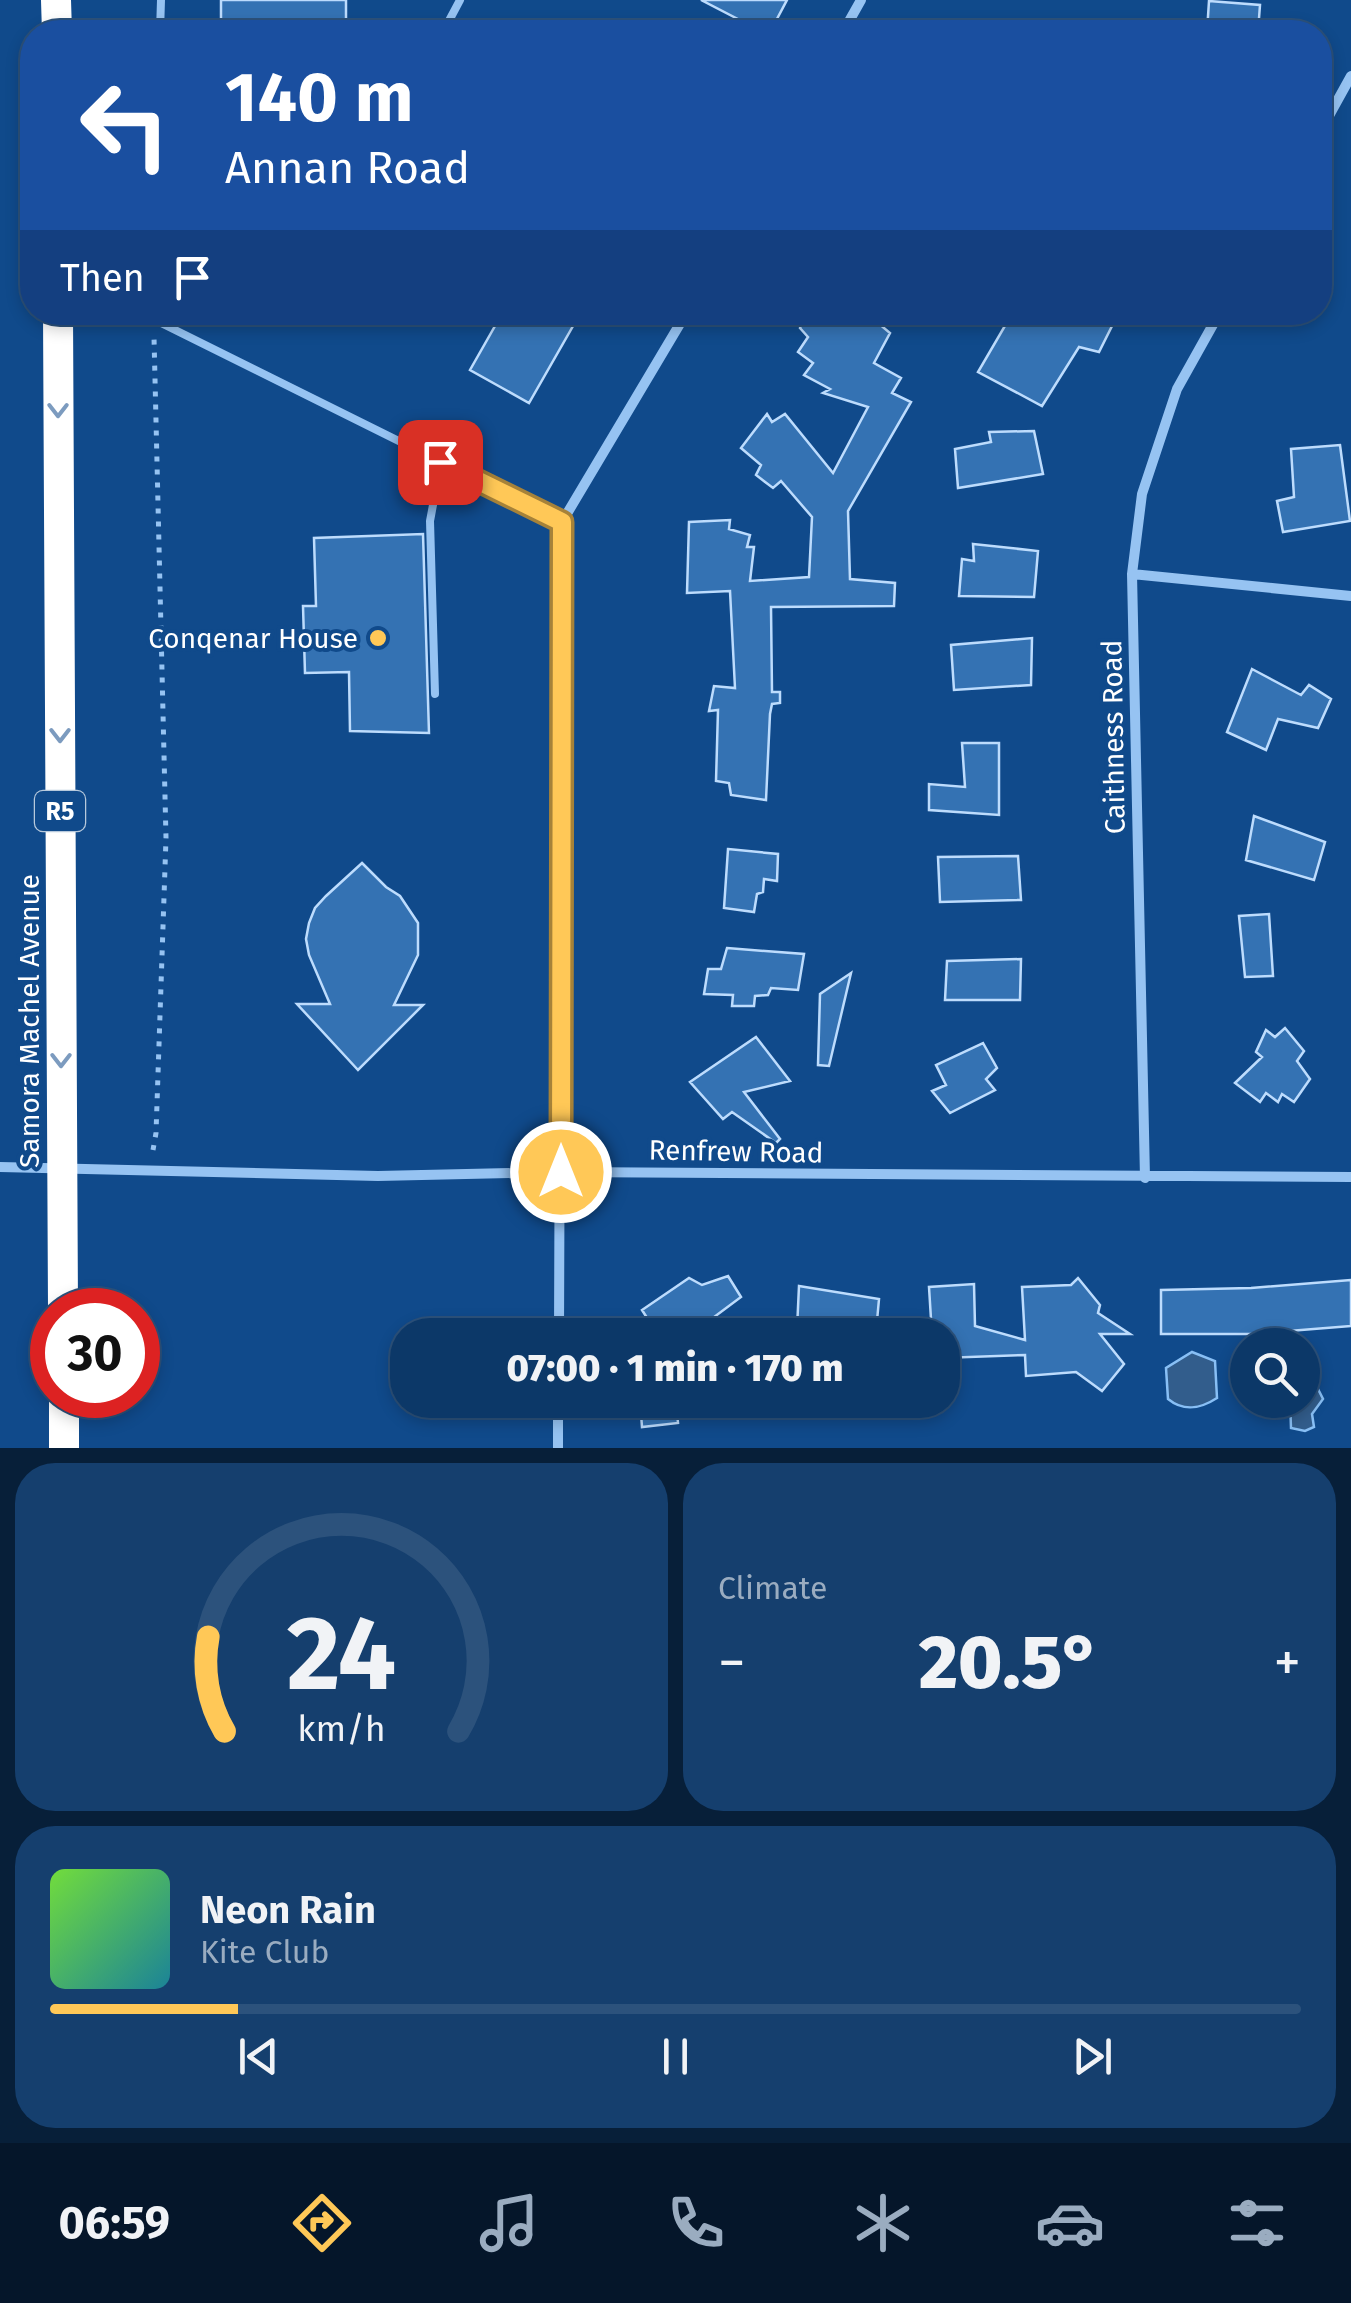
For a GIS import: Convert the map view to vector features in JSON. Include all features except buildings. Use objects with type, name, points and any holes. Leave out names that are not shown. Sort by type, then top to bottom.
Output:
[{"type":"highway","name":"Samora Machel Avenue","points":[[58,325],[63,1288]]},
{"type":"highway","points":[[64,1418],[64,1448]]},
{"type":"street","points":[[1332,110],[1351,76]]},
{"type":"street","points":[[559,1318],[562,522],[679,325]]},
{"type":"street","name":"Caithness Road","points":[[1145,1178],[1132,574],[1142,494],[1177,390],[1213,325]]},
{"type":"street","points":[[1132,574],[1351,596]]},
{"type":"street","name":"Renfrew Road","points":[[0,1166],[378,1176],[561,1172],[1351,1177]]},
{"type":"street","points":[[558,1418],[558,1448]]},
{"type":"lane","points":[[171,325],[562,522]]},
{"type":"lane","points":[[435,694],[430,521],[440,462]]},
{"type":"path","points":[[148,1171],[156,1132],[166,838],[153,325]]},
{"type":"water","points":[[1192,1352],[1215,1361],[1217,1398],[1198,1407],[1186,1407],[1168,1399],[1166,1368]]},
{"type":"water","points":[[1291,1418],[1313,1418],[1314,1427],[1305,1431],[1291,1428]]},
{"type":"place","name":"Conqenar House","points":[[378,638]]},
{"type":"route","points":[[440,462],[562,522],[561,1172]]}]
